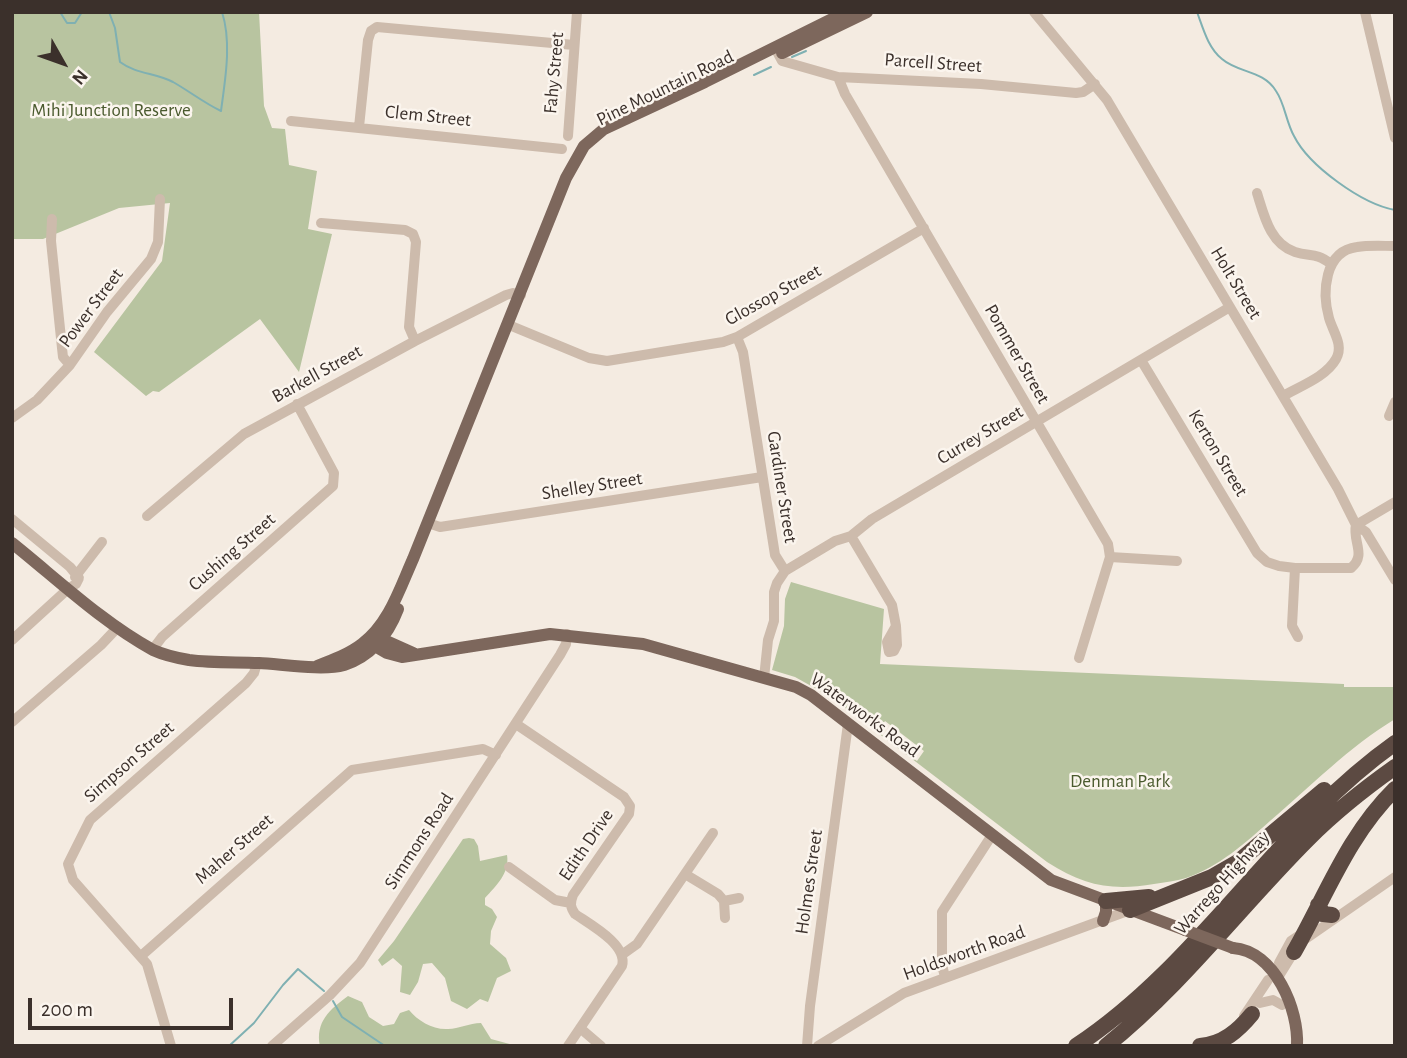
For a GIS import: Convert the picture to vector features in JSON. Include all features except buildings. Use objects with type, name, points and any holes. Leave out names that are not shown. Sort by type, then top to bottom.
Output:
[{"type":"highway","points":[[1130,910],[1212,877],[1248,855],[1345,771],[1395,734]]},
{"type":"highway","name":"Warrego Highway","points":[[1076,1046],[1110,1022],[1159,980],[1318,809],[1363,767],[1395,743]]},
{"type":"highway","name":"Warrego Highway","points":[[1106,1046],[1181,978],[1309,838],[1354,797],[1395,767]]},
{"type":"highway","points":[[1298,941],[1348,847],[1395,789]]},
{"type":"highway","points":[[1106,901],[1159,897]]},
{"type":"highway","points":[[1318,905],[1323,914],[1332,915]]},
{"type":"highway","points":[[1203,1046],[1231,1035],[1256,1008]]},
{"type":"main road","name":"Pine Mountain Road","points":[[776,52],[846,12]]},
{"type":"main road","name":"Pine Mountain Road","points":[[375,640],[413,559],[509,325],[571,158],[616,130],[776,52],[867,12]]},
{"type":"main road","name":"Pine Mountain Road","points":[[12,543],[118,626],[167,655],[190,660],[317,666],[375,640],[397,612],[413,559]]},
{"type":"main road","points":[[397,612],[394,636],[402,650]]},
{"type":"main road","name":"Waterworks Road","points":[[375,640],[398,657],[567,634],[653,646],[806,692],[1051,880],[1258,958]]},
{"type":"main road","name":"Waterworks Road","points":[[375,640],[418,655]]},
{"type":"main road","points":[[1103,921],[1106,901]]},
{"type":"main road","points":[[1233,948],[1272,979],[1288,996],[1294,1012],[1295,1046]]},
{"type":"main road","points":[[1258,958],[1272,979],[1295,1046]]},
{"type":"street","name":"Fahy Street","points":[[568,136],[577,12]]},
{"type":"street","name":"Holt Street","points":[[1034,12],[1095,84],[1283,396],[1356,524],[1366,531],[1395,580]]},
{"type":"street","points":[[1365,12],[1395,138]]},
{"type":"street","points":[[359,127],[368,40],[373,29],[382,27],[574,45]]},
{"type":"street","name":"Parcell Street","points":[[776,52],[782,61],[838,77],[981,84],[1076,93],[1095,84]]},
{"type":"street","name":"Pommer Street","points":[[838,77],[845,94],[1108,544],[1110,557]]},
{"type":"street","name":"Clem Street","points":[[291,121],[359,127],[571,158]]},
{"type":"street","points":[[571,158],[562,140],[568,136],[580,137],[590,144]]},
{"type":"street","points":[[1257,193],[1273,236],[1286,248],[1298,253],[1321,256],[1331,264]]},
{"type":"street","name":"Power Street","points":[[14,421],[70,365],[107,312],[151,259],[158,242],[160,199]]},
{"type":"street","points":[[52,219],[51,241],[63,357],[70,365]]},
{"type":"street","points":[[321,223],[405,230],[413,234],[416,242],[409,327],[415,341]]},
{"type":"street","name":"Glossop Street","points":[[509,325],[589,358],[607,361],[723,342],[737,337],[924,228]]},
{"type":"street","points":[[1283,396],[1324,373],[1337,358],[1339,340],[1326,301],[1326,280],[1331,264],[1341,253],[1354,247],[1395,246]]},
{"type":"street","name":"Barkell Street","points":[[147,516],[235,439],[506,295],[521,295]]},
{"type":"street","name":"Currey Street","points":[[785,572],[835,541],[850,536],[872,519],[1230,307]]},
{"type":"street","name":"Gardiner Street","points":[[737,337],[743,352],[775,555],[785,572],[774,592],[774,621],[768,640],[764,678]]},
{"type":"street","name":"Kerton Street","points":[[1141,360],[1257,553],[1267,562],[1295,568]]},
{"type":"street","points":[[1390,416],[1395,402]]},
{"type":"street","name":"Cushing Street","points":[[153,649],[162,637],[335,482],[334,473],[297,404]]},
{"type":"street","name":"Shelley Street","points":[[428,523],[440,527],[762,477]]},
{"type":"street","points":[[1298,637],[1292,626],[1295,568],[1344,569],[1354,566],[1359,554],[1354,533],[1356,524],[1395,502]]},
{"type":"street","points":[[12,519],[78,574],[83,583],[83,600]]},
{"type":"street","points":[[850,536],[892,605],[896,625]]},
{"type":"street","points":[[12,640],[76,584],[78,574],[102,542]]},
{"type":"street","points":[[1079,658],[1110,557],[1177,561]]},
{"type":"street","points":[[12,722],[118,626]]},
{"type":"street","name":"Simmons Road","points":[[272,1046],[330,995],[360,963],[561,656],[567,634]]},
{"type":"street","name":"Simpson Street","points":[[171,1046],[147,964],[73,880],[68,869],[70,857],[90,820],[246,682],[254,673],[257,663]]},
{"type":"street","name":"Edith Drive","points":[[516,724],[624,797],[629,806],[629,814],[570,903],[576,914],[601,932],[623,954]]},
{"type":"street","name":"Holmes Street","points":[[807,1046],[848,724]]},
{"type":"street","name":"Maher Street","points":[[142,956],[162,935],[352,771],[483,749],[496,755]]},
{"type":"street","points":[[568,1046],[622,966],[623,954],[638,944],[713,833]]},
{"type":"street","points":[[945,977],[942,912],[992,835]]},
{"type":"street","points":[[509,867],[555,900],[570,903]]},
{"type":"street","points":[[685,874],[718,894],[724,901],[725,918]]},
{"type":"street","points":[[1203,1046],[1207,1040],[1239,1022],[1298,941],[1304,940],[1395,877]]},
{"type":"street","points":[[724,901],[739,898]]},
{"type":"street","points":[[1258,958],[1273,958],[1332,915],[1357,902]]},
{"type":"street","name":"Holdsworth Road","points":[[818,1046],[893,999],[945,977],[1130,910]]},
{"type":"street","points":[[1231,1046],[1272,979]]},
{"type":"street","points":[[1256,1008],[1273,1000],[1282,1005]]},
{"type":"street","points":[[580,1028],[601,1046]]},
{"type":"green space","name":"Mihi Junction Reserve","points":[[12,12],[259,12],[264,106],[272,128],[285,129],[289,165],[317,171],[308,229],[332,234],[299,372],[260,319],[159,392],[153,391],[146,396],[94,352],[162,261],[170,203],[119,208],[43,239],[12,239]]},
{"type":"green space","name":"Denman Park","points":[[791,582],[884,609],[880,664],[1344,684],[1344,687],[1395,687],[1395,719],[1346,754],[1241,846],[1210,868],[1186,878],[1154,884],[1125,887],[1099,885],[1073,877],[1047,862],[831,697],[795,677],[772,670],[784,626],[785,599]],"holes":[[[885,721],[924,751],[917,761],[878,732]]]},
{"type":"green space","points":[[463,839],[474,839],[478,846],[480,861],[507,855],[504,873],[485,898],[485,905],[492,909],[497,917],[491,931],[490,944],[506,958],[511,971],[497,978],[488,1002],[480,999],[467,1009],[451,1001],[445,978],[432,963],[423,964],[418,982],[410,995],[400,992],[402,966],[393,958],[382,966],[378,960],[394,941]]},
{"type":"green space","points":[[348,996],[362,1002],[369,1017],[383,1026],[394,1024],[400,1013],[409,1010],[421,1021],[442,1029],[481,1023],[491,1039],[517,1046],[320,1046],[320,1030],[325,1017]]},
{"type":"waterway","points":[[60,12],[67,23],[75,23],[82,12]]},
{"type":"waterway","points":[[109,12],[115,28],[120,62],[173,82],[221,111],[227,49],[222,12]]},
{"type":"waterway","points":[[1197,12],[1206,37],[1217,54],[1228,64],[1257,75],[1271,84],[1294,136],[1311,159],[1352,192],[1395,210]]},
{"type":"waterway","points":[[792,57],[806,51]]},
{"type":"waterway","points":[[754,75],[771,67]]},
{"type":"waterway","points":[[229,1046],[254,1023],[298,969],[324,991]]},
{"type":"waterway","points":[[333,1001],[342,1017],[385,1046]]}]
